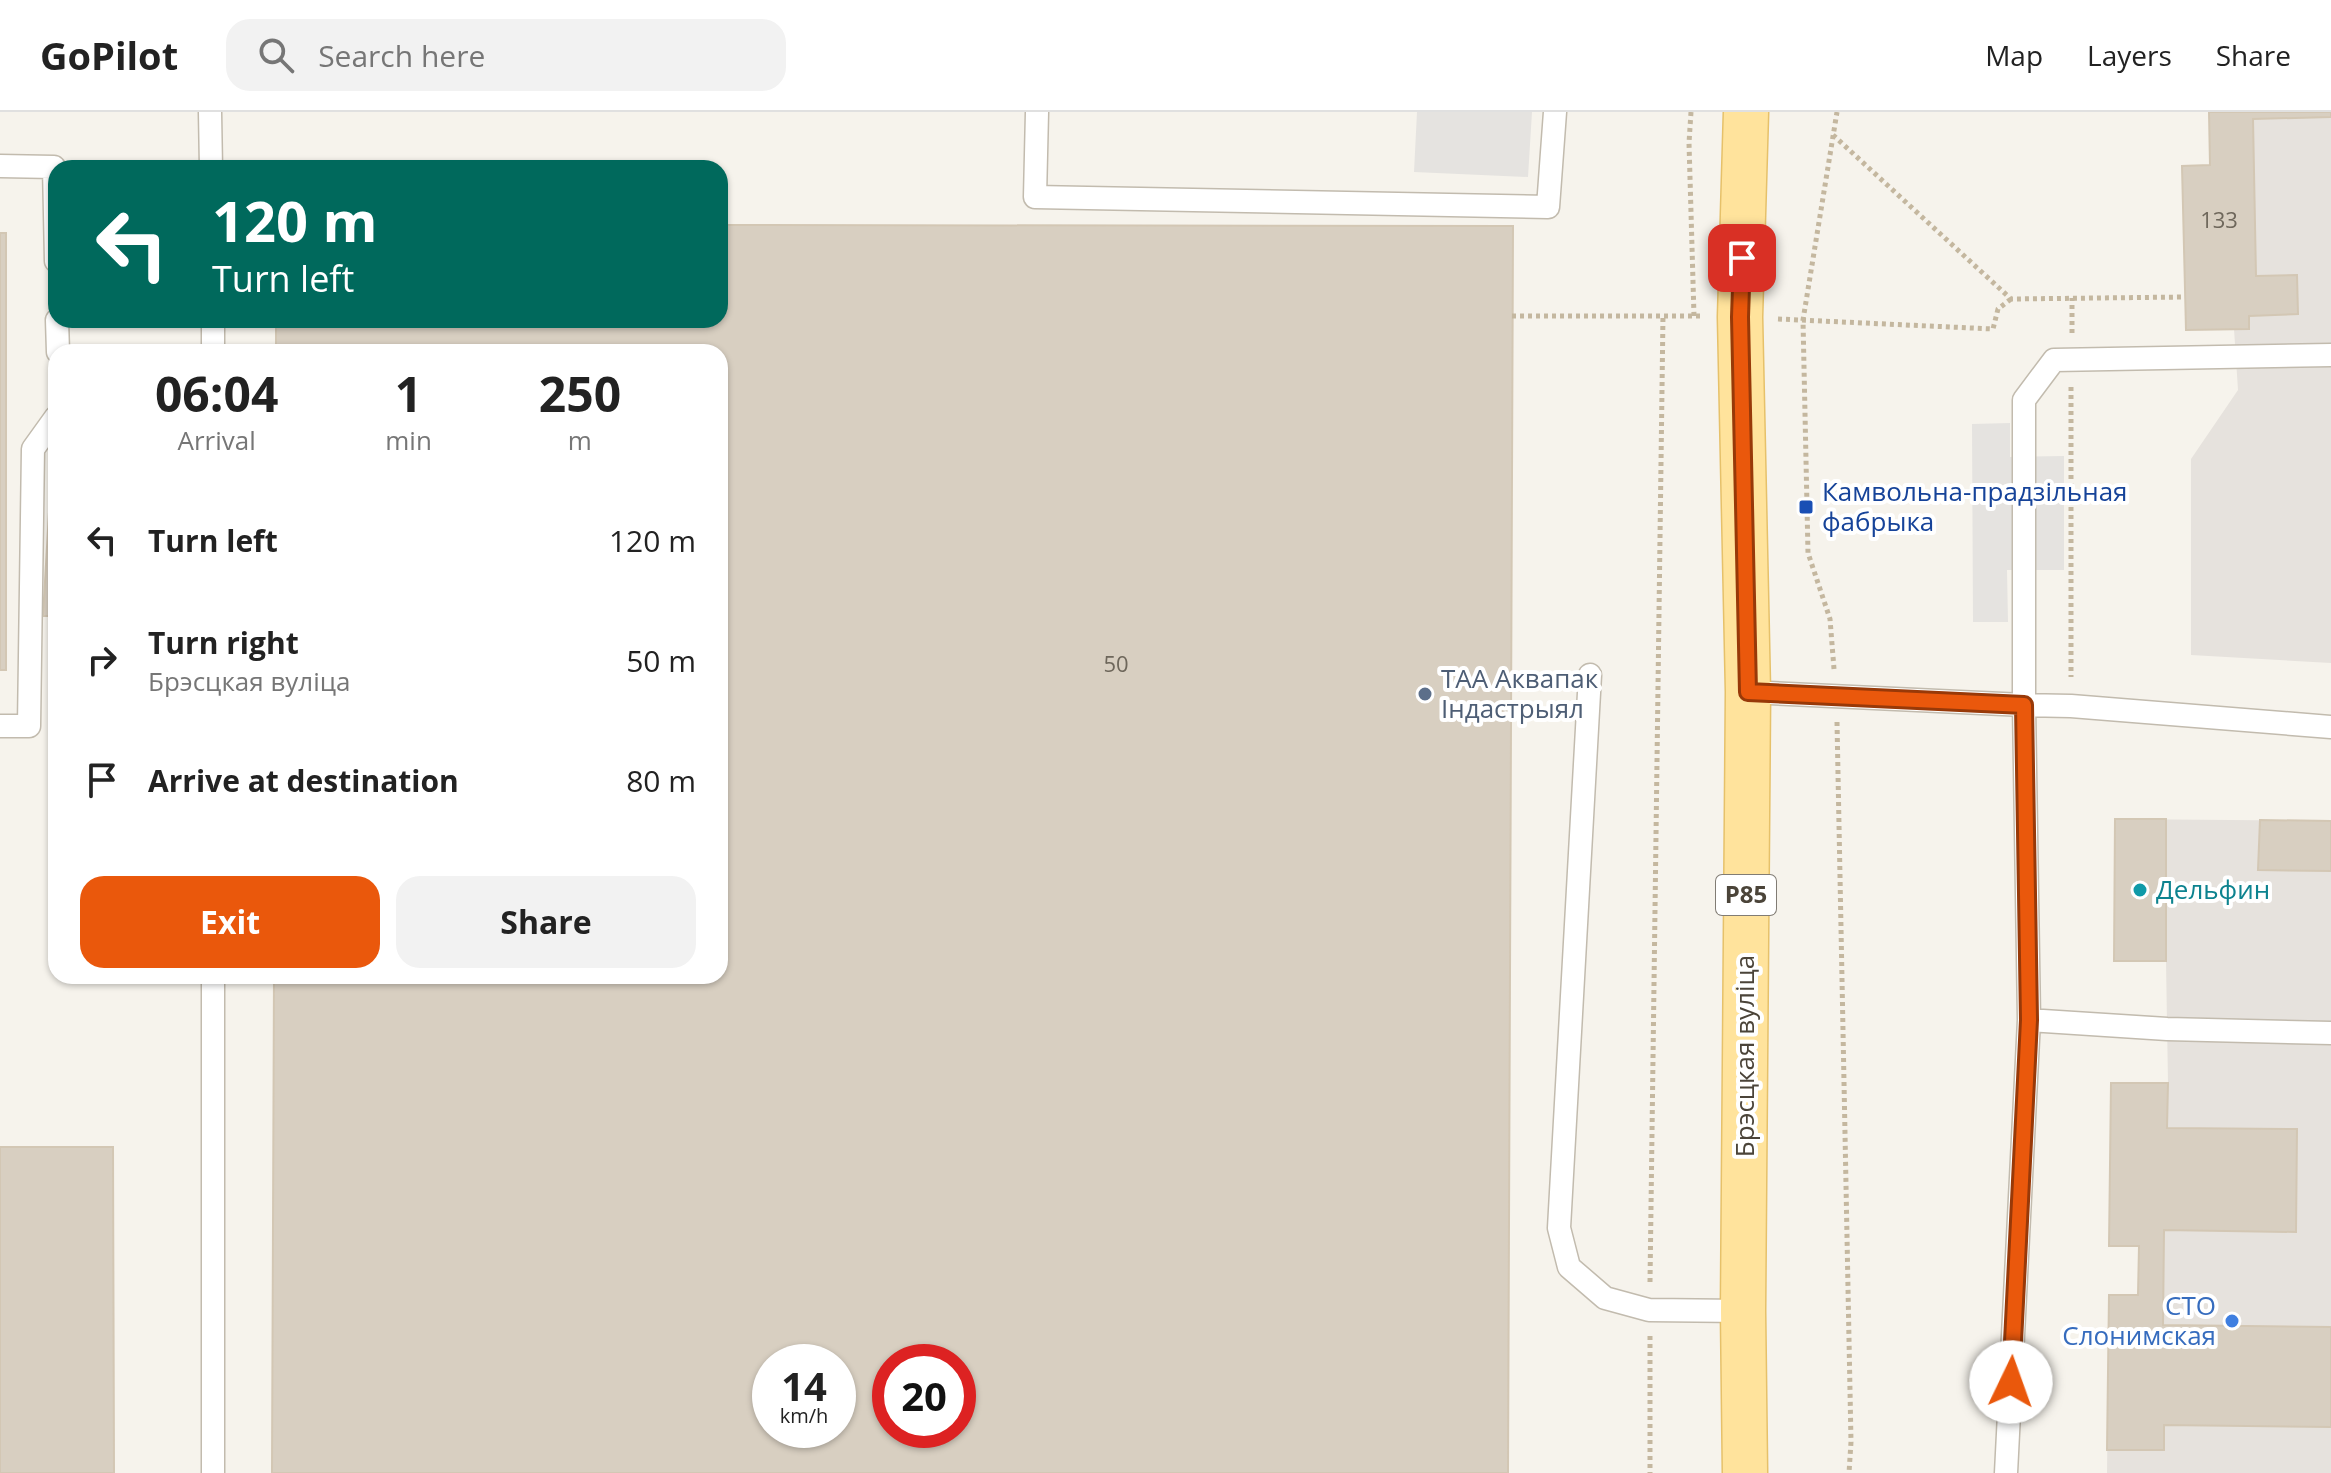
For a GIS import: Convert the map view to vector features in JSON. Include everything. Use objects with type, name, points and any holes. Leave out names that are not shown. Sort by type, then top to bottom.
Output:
[{"type":"main road","name":"Брэсцкая вуліца","points":[[1745,1473],[1743,1311],[1748,692],[1740,317],[1746,112]]},
{"type":"lane","points":[[210,112],[211,160]]},
{"type":"lane","points":[[1037,112],[1035,197],[1548,207],[1555,112]]},
{"type":"lane","points":[[0,166],[48,167]]},
{"type":"lane","points":[[2006,1473],[2029,1020],[2024,705],[2024,400],[2054,360],[2331,355]]},
{"type":"lane","points":[[0,726],[29,726],[33,449],[48,428]]},
{"type":"lane","points":[[1590,675],[1559,1228],[1569,1267],[1605,1298],[1649,1310],[1743,1311]]},
{"type":"lane","points":[[1748,692],[2071,706],[2331,727]]},
{"type":"lane","points":[[213,984],[213,1473]]},
{"type":"lane","points":[[2029,1020],[2167,1029],[2331,1033]]},
{"type":"path","points":[[1691,112],[1689,143],[1694,316]]},
{"type":"path","points":[[1837,112],[1803,320],[1803,387],[1808,553],[1830,619],[1837,697],[1849,1473]]},
{"type":"path","points":[[1833,134],[2011,299],[2185,297]]},
{"type":"path","points":[[2071,706],[2072,298]]},
{"type":"path","points":[[1650,1473],[1649,1310],[1663,315]]},
{"type":"shaded area","points":[[1417,112],[1532,112],[1528,177],[1414,172]]},
{"type":"shaded area","points":[[2209,112],[2331,112],[2331,663],[2191,655],[2191,459],[2238,390],[2234,329],[2186,330],[2182,166],[2210,165]]},
{"type":"shaded area","points":[[2010,423],[2010,457],[2064,456],[2064,570],[2007,570],[2008,622],[1973,622],[1972,424]]},
{"type":"shaded area","points":[[2115,819],[2331,821],[2331,1473],[2107,1473],[2109,1295],[2138,1295],[2139,1246],[2109,1246],[2111,1083],[2168,1083],[2166,961],[2114,961]]},
{"type":"building","points":[[2209,112],[2331,112],[2331,117],[2253,119],[2256,276],[2297,275],[2298,314],[2249,316],[2249,329],[2186,330],[2182,166],[2210,165]]},
{"type":"building","points":[[728,225],[1513,226],[1508,1473],[272,1473],[274,984],[728,984],[728,344],[276,344],[276,328],[728,328]]},
{"type":"building","points":[[0,233],[6,233],[6,670],[0,670]]},
{"type":"building","points":[[48,530],[48,616],[43,616]]},
{"type":"building","name":"Дельфин","points":[[2115,819],[2166,819],[2166,961],[2114,961]]},
{"type":"building","points":[[2260,820],[2331,821],[2331,871],[2258,870]]},
{"type":"building","points":[[2111,1083],[2168,1083],[2167,1128],[2297,1129],[2296,1232],[2164,1230],[2163,1325],[2331,1327],[2331,1427],[2164,1425],[2164,1450],[2107,1450],[2109,1295],[2138,1295],[2139,1246],[2109,1246]]},
{"type":"building","points":[[0,1147],[113,1147],[114,1473],[0,1473]]},
{"type":"place","name":"Камвольна-прадзільная фабрыка","points":[[1806,507]]},
{"type":"place","name":"ТАА Аквапак Індастрыял","points":[[1425,694]]},
{"type":"place","name":"Дельфин","points":[[2140,890]]},
{"type":"place","name":"СТО Слонимская","points":[[2232,1321]]},
{"type":"route","points":[[1742,258],[1740,317],[1748,692],[2024,705],[2029,1020],[2011,1382]]}]
